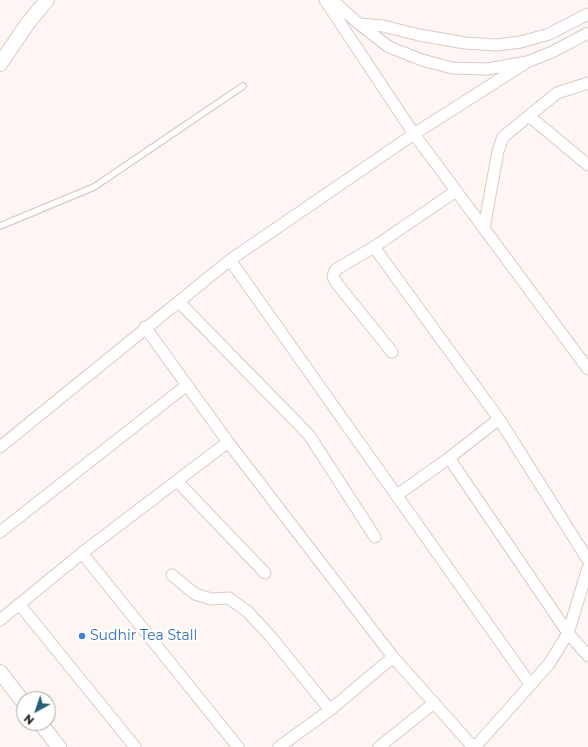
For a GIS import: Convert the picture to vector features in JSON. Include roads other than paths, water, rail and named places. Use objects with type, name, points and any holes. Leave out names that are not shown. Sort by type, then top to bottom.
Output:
[{"type":"street","points":[[0,64],[47,0]]},
{"type":"street","points":[[328,0],[389,47],[422,60],[452,68],[486,68],[527,62]]},
{"type":"street","points":[[328,0],[414,134],[588,369]]},
{"type":"street","points":[[358,24],[383,26],[420,35],[465,43],[496,45],[521,42],[549,34],[588,14]]},
{"type":"street","points":[[0,447],[145,327],[179,302],[230,260],[414,134],[527,62],[552,52],[588,33]]},
{"type":"street","points":[[484,228],[500,144],[508,132],[557,93],[588,84]]},
{"type":"street","points":[[529,116],[588,165]]},
{"type":"street","points":[[392,352],[338,285],[334,277],[335,270],[374,247],[456,191]]},
{"type":"street","points":[[374,247],[499,420],[588,560]]},
{"type":"street","points":[[230,260],[530,684]]},
{"type":"street","points":[[179,302],[309,435],[375,537]]},
{"type":"street","points":[[145,327],[228,442],[393,657],[474,747],[549,664],[568,633],[588,568]]},
{"type":"street","points":[[0,532],[187,385]]},
{"type":"street","points":[[397,496],[499,420]]},
{"type":"street","points":[[0,620],[82,553],[228,442]]},
{"type":"street","points":[[449,458],[568,633],[588,656]]},
{"type":"street","points":[[177,481],[265,573]]},
{"type":"street","points":[[82,553],[238,747]]},
{"type":"street","points":[[172,575],[195,594],[211,599],[229,598],[248,612],[271,637],[330,710]]},
{"type":"street","points":[[20,605],[135,747]]},
{"type":"street","points":[[279,747],[330,710],[393,657]]},
{"type":"street","points":[[0,672],[16,693]]},
{"type":"street","points":[[380,747],[434,703]]},
{"type":"street","points":[[46,731],[59,747]]},
{"type":"lane","points":[[0,226],[94,187],[243,86]]},
{"type":"place","name":"Sudhir Tea Stall","points":[[82,636]]}]
